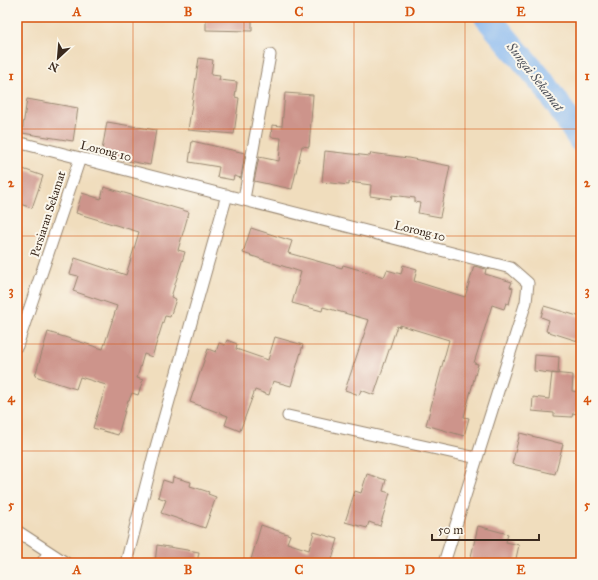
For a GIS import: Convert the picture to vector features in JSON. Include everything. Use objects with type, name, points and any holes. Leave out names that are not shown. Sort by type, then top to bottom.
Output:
[{"type":"street","points":[[244,199],[270,55]]},
{"type":"street","name":"Lorong 10","points":[[17,142],[511,268],[528,283],[526,302],[444,563]]},
{"type":"street","name":"Persiaran Sekamat","points":[[17,346],[80,158]]},
{"type":"street","points":[[126,563],[154,454],[227,195]]},
{"type":"street","points":[[288,416],[477,458]]},
{"type":"street","points":[[17,531],[66,563]]},
{"type":"street","points":[[42,563],[49,552]]},
{"type":"building","points":[[206,17],[252,17],[252,31],[206,30]]},
{"type":"building","points":[[199,58],[213,60],[211,75],[220,76],[219,80],[237,82],[235,97],[239,98],[234,134],[188,130]]},
{"type":"building","points":[[285,93],[313,95],[309,147],[302,146],[292,189],[254,181],[259,157],[279,161],[281,138],[271,137],[272,125],[282,126]]},
{"type":"building","points":[[27,99],[78,108],[73,141],[22,133]]},
{"type":"building","points":[[107,122],[156,130],[150,165],[101,156]]},
{"type":"building","points":[[192,141],[245,153],[241,178],[234,176],[233,180],[217,177],[219,167],[189,162]]},
{"type":"building","points":[[325,151],[370,156],[371,153],[450,166],[440,217],[418,213],[420,203],[415,202],[415,198],[392,195],[391,199],[370,196],[371,185],[349,182],[349,185],[322,182]]},
{"type":"building","points":[[17,167],[43,176],[32,208],[17,203]]},
{"type":"building","points":[[104,187],[189,212],[178,250],[185,252],[171,297],[176,299],[170,317],[165,316],[152,357],[144,354],[137,378],[143,380],[138,395],[132,393],[128,400],[118,435],[93,428],[106,385],[80,377],[76,389],[35,376],[48,332],[103,349],[117,306],[73,291],[78,276],[70,274],[75,258],[126,275],[139,232],[76,213],[82,193],[101,199]]},
{"type":"building","points":[[251,228],[292,241],[288,253],[342,268],[343,265],[384,277],[387,270],[401,274],[403,265],[417,269],[414,281],[465,297],[474,266],[486,269],[485,274],[512,282],[510,287],[513,288],[509,304],[506,303],[504,309],[492,305],[474,363],[478,364],[464,417],[469,418],[464,436],[426,425],[449,340],[400,325],[400,327],[397,326],[374,395],[361,390],[359,395],[345,390],[369,320],[323,307],[322,311],[292,303],[301,272],[243,253]]},
{"type":"building","points":[[544,306],[581,317],[581,342],[546,331],[549,320],[541,317]]},
{"type":"building","points":[[275,337],[303,345],[291,386],[273,381],[269,395],[255,390],[240,431],[225,425],[228,416],[190,402],[208,349],[216,352],[219,343],[225,345],[227,340],[237,344],[236,349],[268,360]]},
{"type":"building","points":[[535,355],[559,357],[558,374],[534,371]]},
{"type":"building","points":[[552,373],[573,375],[572,391],[579,392],[577,414],[573,413],[572,417],[554,416],[554,413],[532,411],[533,397],[549,399]]},
{"type":"building","points":[[520,433],[563,444],[555,474],[512,464]]},
{"type":"building","points":[[367,474],[386,480],[383,491],[390,493],[380,526],[369,522],[367,528],[345,522],[355,491],[361,493]]},
{"type":"building","points":[[173,477],[191,482],[190,486],[209,492],[208,494],[216,497],[205,528],[161,513],[166,500],[158,497],[163,480],[172,483]]},
{"type":"building","points":[[261,525],[290,535],[287,543],[309,550],[314,532],[338,539],[331,563],[250,563]]},
{"type":"building","points":[[478,526],[508,534],[506,542],[519,545],[515,563],[478,563],[470,561]]},
{"type":"building","points":[[157,545],[199,552],[197,563],[155,563]]},
{"type":"waterway","name":"Sungai Sekamat","points":[[487,17],[545,85],[581,140]]}]
